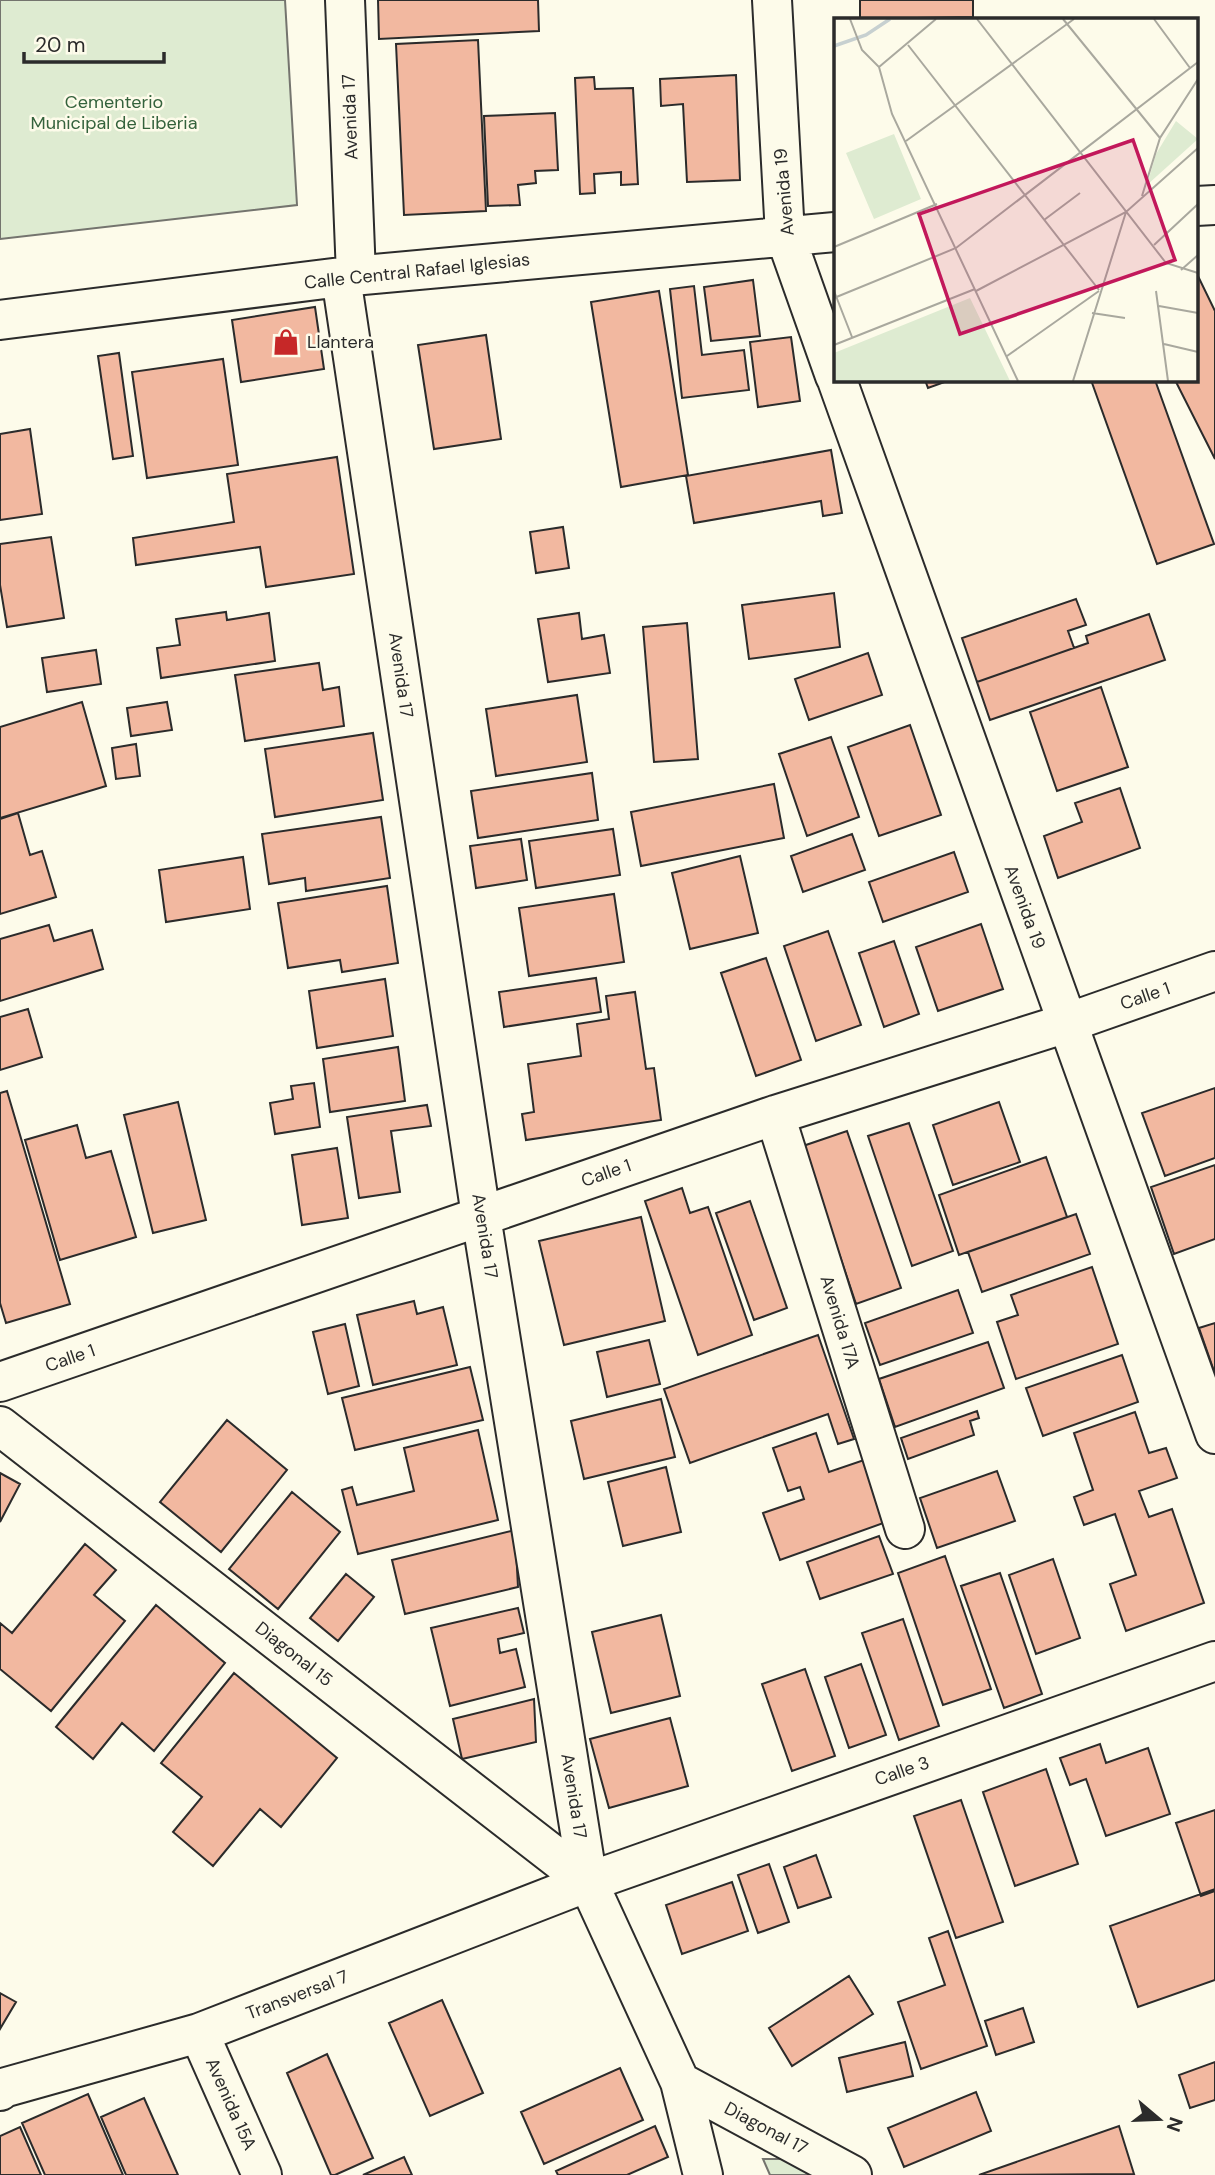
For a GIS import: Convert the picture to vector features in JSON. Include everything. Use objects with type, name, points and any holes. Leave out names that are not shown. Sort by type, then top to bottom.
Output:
[{"type":"street","name":"Avenida 17","points":[[345,0],[349,276],[481,1216],[588,1882],[680,2082],[703,2175]]},
{"type":"street","name":"Avenida 19","points":[[772,0],[785,235],[834,372]]},
{"type":"street","name":"Calle Central Rafael Iglesias","points":[[0,320],[349,276],[834,232]]},
{"type":"street","name":"Avenida 19","points":[[837,382],[1215,1434]]},
{"type":"street","name":"Calle 1","points":[[0,1382],[775,1115],[1066,1023],[1215,971]]},
{"type":"street","name":"Avenida 17A","points":[[775,1115],[905,1529]]},
{"type":"street","name":"Diagonal 15","points":[[0,1426],[588,1882]]},
{"type":"street","name":"Calle 3","points":[[588,1882],[1215,1661]]},
{"type":"street","name":"Transversal 7","points":[[0,2091],[199,2033],[588,1882]]},
{"type":"street","name":"Avenida 15A","points":[[199,2033],[262,2175]]},
{"type":"street","name":"Diagonal 17","points":[[680,2082],[852,2175]]},
{"type":"green space","name":"Cementerio Municipal de Liberia","points":[[0,0],[285,0],[297,205],[0,239]]},
{"type":"green space","points":[[763,2159],[786,2159],[810,2175],[770,2175]]},
{"type":"building","points":[[378,0],[538,0],[539,31],[379,39]]},
{"type":"building","points":[[860,0],[973,0],[973,17],[860,18]]},
{"type":"building","points":[[478,40],[486,211],[404,215],[396,44]]},
{"type":"building","points":[[736,75],[740,180],[687,182],[683,104],[661,106],[660,79]]},
{"type":"building","points":[[594,77],[595,89],[633,88],[638,184],[621,185],[621,172],[594,174],[595,193],[580,194],[575,78]]},
{"type":"building","points":[[555,113],[558,170],[535,171],[536,183],[518,185],[520,205],[488,206],[484,116]]},
{"type":"building","points":[[1198,276],[1215,311],[1215,459],[1176,382],[1198,382]]},
{"type":"building","points":[[753,280],[760,336],[711,341],[704,287]]},
{"type":"building","points":[[694,286],[702,355],[744,350],[749,390],[682,398],[670,289]]},
{"type":"building","points":[[659,291],[688,475],[621,487],[591,302]]},
{"type":"building","points":[[315,307],[324,369],[241,382],[232,320]]},
{"type":"building","points":[[486,335],[501,439],[434,449],[418,345]]},
{"type":"building","points":[[791,337],[800,401],[758,407],[750,342]]},
{"type":"building","points":[[119,353],[133,456],[113,459],[98,356]]},
{"type":"building","points":[[223,359],[238,465],[147,478],[132,372]]},
{"type":"building","points":[[926,382],[944,382],[928,388]]},
{"type":"building","points":[[1092,382],[1156,382],[1214,544],[1157,564]]},
{"type":"building","points":[[30,429],[42,514],[0,520],[0,434]]},
{"type":"building","points":[[831,450],[842,513],[823,516],[821,501],[694,523],[686,476]]},
{"type":"building","points":[[337,457],[354,574],[266,587],[260,547],[136,565],[133,538],[234,522],[227,474]]},
{"type":"building","points":[[563,527],[569,568],[536,573],[530,532]]},
{"type":"building","points":[[51,537],[64,618],[7,627],[0,585],[0,544]]},
{"type":"building","points":[[834,593],[840,647],[749,659],[742,605]]},
{"type":"building","points":[[1076,599],[1086,625],[1068,631],[1074,648],[977,682],[962,638]]},
{"type":"building","points":[[226,612],[227,620],[269,613],[275,661],[161,678],[157,648],[180,645],[176,619]]},
{"type":"building","points":[[579,613],[582,639],[604,635],[610,673],[548,682],[538,619]]},
{"type":"building","points":[[1149,614],[1165,660],[990,720],[977,682],[1088,643],[1086,636]]},
{"type":"building","points":[[687,623],[698,759],[654,762],[643,627]]},
{"type":"building","points":[[96,650],[101,684],[47,692],[42,658]]},
{"type":"building","points":[[868,653],[882,695],[809,720],[795,679]]},
{"type":"building","points":[[319,663],[323,690],[339,687],[344,726],[245,741],[235,675]]},
{"type":"building","points":[[1101,687],[1128,767],[1057,791],[1030,712]]},
{"type":"building","points":[[577,695],[587,762],[496,776],[486,709]]},
{"type":"building","points":[[82,702],[106,786],[0,818],[0,727]]},
{"type":"building","points":[[167,702],[172,730],[131,736],[127,708]]},
{"type":"building","points":[[910,725],[941,815],[879,836],[848,747]]},
{"type":"building","points":[[373,733],[383,800],[275,817],[265,749]]},
{"type":"building","points":[[831,737],[859,817],[807,836],[779,754]]},
{"type":"building","points":[[136,744],[140,776],[116,779],[112,748]]},
{"type":"building","points":[[592,773],[598,820],[478,838],[471,791]]},
{"type":"building","points":[[774,784],[784,838],[641,866],[631,812]]},
{"type":"building","points":[[1120,788],[1140,848],[1058,878],[1044,836],[1082,822],[1075,803]]},
{"type":"building","points":[[18,813],[30,855],[42,851],[56,897],[0,914],[0,819]]},
{"type":"building","points":[[381,817],[390,878],[306,891],[305,878],[269,884],[262,834]]},
{"type":"building","points":[[613,829],[620,875],[536,888],[529,841]]},
{"type":"building","points":[[852,834],[865,870],[803,892],[791,856]]},
{"type":"building","points":[[521,839],[527,880],[476,888],[470,846]]},
{"type":"building","points":[[954,852],[968,892],[883,922],[869,882]]},
{"type":"building","points":[[740,856],[758,933],[690,949],[672,873]]},
{"type":"building","points":[[243,857],[250,909],[166,922],[159,870]]},
{"type":"building","points":[[387,886],[398,963],[342,972],[340,960],[288,968],[278,903]]},
{"type":"building","points":[[614,894],[624,962],[529,976],[519,908]]},
{"type":"building","points":[[981,924],[1003,989],[938,1011],[916,947]]},
{"type":"building","points":[[49,925],[54,941],[92,930],[103,969],[0,1001],[0,939]]},
{"type":"building","points":[[828,931],[861,1025],[816,1041],[784,946]]},
{"type":"building","points":[[894,941],[919,1014],[884,1027],[859,953]]},
{"type":"building","points":[[766,958],[801,1060],[756,1076],[721,973]]},
{"type":"building","points":[[596,978],[601,1012],[504,1027],[499,992]]},
{"type":"building","points":[[385,979],[393,1036],[317,1048],[309,991]]},
{"type":"building","points":[[635,992],[646,1069],[654,1068],[661,1120],[526,1140],[522,1114],[534,1112],[528,1064],[581,1056],[577,1024],[609,1019],[606,996]]},
{"type":"building","points":[[28,1009],[42,1057],[0,1070],[0,1017]]},
{"type":"building","points":[[398,1047],[405,1101],[330,1112],[323,1059]]},
{"type":"building","points":[[314,1083],[320,1127],[275,1134],[270,1103],[293,1099],[291,1086]]},
{"type":"building","points":[[1215,1088],[1215,1158],[1165,1176],[1142,1113]]},
{"type":"building","points":[[7,1091],[70,1304],[6,1323],[0,1303],[0,1093]]},
{"type":"building","points":[[178,1102],[206,1220],[153,1233],[124,1115]]},
{"type":"building","points":[[999,1102],[1020,1162],[953,1185],[933,1125]]},
{"type":"building","points":[[427,1105],[431,1126],[391,1131],[400,1192],[359,1198],[347,1117]]},
{"type":"building","points":[[909,1123],[953,1251],[912,1266],[868,1136]]},
{"type":"building","points":[[77,1125],[86,1158],[111,1151],[136,1237],[60,1260],[25,1140]]},
{"type":"building","points":[[847,1131],[901,1288],[856,1304],[803,1146]]},
{"type":"building","points":[[337,1148],[348,1218],[302,1225],[292,1155]]},
{"type":"building","points":[[1046,1157],[1067,1217],[959,1255],[939,1195]]},
{"type":"building","points":[[1215,1165],[1215,1239],[1174,1254],[1151,1187]]},
{"type":"building","points":[[682,1188],[690,1213],[708,1207],[752,1335],[698,1355],[645,1201]]},
{"type":"building","points":[[750,1201],[787,1308],[754,1320],[716,1213]]},
{"type":"building","points":[[1076,1214],[1090,1254],[982,1292],[968,1252]]},
{"type":"building","points":[[641,1217],[665,1321],[564,1345],[539,1241]]},
{"type":"building","points":[[1092,1267],[1118,1344],[1016,1379],[997,1322],[1018,1315],[1011,1295]]},
{"type":"building","points":[[958,1290],[973,1333],[880,1365],[865,1323]]},
{"type":"building","points":[[414,1301],[417,1314],[443,1307],[457,1365],[373,1385],[357,1315]]},
{"type":"building","points":[[1215,1323],[1215,1374],[1199,1328]]},
{"type":"building","points":[[345,1324],[359,1386],[328,1394],[313,1332]]},
{"type":"building","points":[[818,1335],[854,1439],[838,1444],[828,1414],[690,1463],[664,1389]]},
{"type":"building","points":[[649,1340],[660,1384],[607,1397],[597,1352]]},
{"type":"building","points":[[988,1342],[1004,1388],[895,1427],[879,1379]]},
{"type":"building","points":[[1122,1355],[1138,1402],[1043,1436],[1026,1388]]},
{"type":"building","points":[[470,1367],[483,1420],[355,1450],[342,1398]]},
{"type":"building","points":[[661,1399],[675,1457],[584,1479],[571,1421]]},
{"type":"building","points":[[977,1411],[979,1418],[970,1421],[974,1435],[908,1459],[901,1438]]},
{"type":"building","points":[[1135,1412],[1149,1453],[1166,1448],[1177,1478],[1139,1491],[1149,1517],[1172,1509],[1204,1603],[1126,1631],[1110,1584],[1136,1575],[1115,1514],[1084,1525],[1074,1497],[1093,1490],[1074,1433]]},
{"type":"building","points":[[227,1420],[287,1470],[221,1552],[160,1502]]},
{"type":"building","points":[[478,1430],[498,1520],[358,1554],[342,1490],[352,1487],[357,1505],[414,1491],[404,1448]]},
{"type":"building","points":[[816,1433],[829,1472],[867,1459],[889,1521],[780,1560],[763,1513],[804,1499],[800,1487],[788,1491],[773,1448]]},
{"type":"building","points":[[666,1467],[681,1532],[623,1546],[608,1482]]},
{"type":"building","points":[[997,1471],[1015,1521],[937,1548],[920,1498]]},
{"type":"building","points":[[0,1473],[20,1484],[0,1522]]},
{"type":"building","points":[[292,1492],[340,1532],[278,1609],[229,1569]]},
{"type":"building","points":[[515,1530],[518,1587],[405,1614],[392,1560]]},
{"type":"building","points":[[879,1536],[893,1574],[820,1599],[807,1562]]},
{"type":"building","points":[[85,1544],[116,1570],[94,1595],[125,1621],[51,1711],[0,1669],[0,1623],[12,1633]]},
{"type":"building","points":[[945,1556],[991,1689],[943,1705],[898,1573]]},
{"type":"building","points":[[1053,1559],[1080,1638],[1036,1654],[1009,1575]]},
{"type":"building","points":[[1000,1573],[1042,1694],[1004,1708],[961,1586]]},
{"type":"building","points":[[346,1574],[374,1597],[338,1641],[310,1618]]},
{"type":"building","points":[[156,1605],[225,1663],[154,1751],[122,1723],[93,1759],[56,1727]]},
{"type":"building","points":[[518,1608],[524,1633],[498,1639],[500,1653],[516,1649],[525,1687],[450,1706],[431,1628]]},
{"type":"building","points":[[661,1615],[680,1696],[611,1713],[592,1632]]},
{"type":"building","points":[[903,1619],[939,1726],[899,1740],[862,1633]]},
{"type":"building","points":[[861,1664],[886,1735],[849,1748],[825,1677]]},
{"type":"building","points":[[805,1669],[835,1756],[792,1771],[762,1684]]},
{"type":"building","points":[[234,1673],[337,1758],[281,1827],[260,1809],[213,1866],[173,1832],[202,1797],[161,1763]]},
{"type":"building","points":[[534,1699],[536,1742],[462,1759],[453,1719]]},
{"type":"building","points":[[670,1718],[688,1786],[609,1808],[590,1739]]},
{"type":"building","points":[[1100,1744],[1106,1763],[1148,1748],[1170,1814],[1106,1836],[1086,1779],[1070,1785],[1060,1758]]},
{"type":"building","points":[[1046,1769],[1078,1864],[1015,1886],[983,1792]]},
{"type":"building","points":[[961,1800],[1003,1922],[956,1938],[914,1816]]},
{"type":"building","points":[[1215,1810],[1215,1891],[1201,1896],[1176,1823]]},
{"type":"building","points":[[816,1855],[831,1897],[798,1908],[784,1867]]},
{"type":"building","points":[[769,1864],[789,1922],[758,1933],[738,1875]]},
{"type":"building","points":[[732,1882],[748,1931],[682,1954],[666,1905]]},
{"type":"building","points":[[1215,1889],[1215,1980],[1138,2007],[1110,1926]]},
{"type":"building","points":[[948,1931],[987,2046],[921,2069],[898,2002],[945,1985],[929,1938]]},
{"type":"building","points":[[849,1976],[873,2014],[792,2066],[769,2028]]},
{"type":"building","points":[[0,1993],[16,2002],[0,2029]]},
{"type":"building","points":[[442,2000],[483,2093],[430,2116],[389,2023]]},
{"type":"building","points":[[1023,2008],[1034,2042],[996,2055],[985,2021]]},
{"type":"building","points":[[905,2042],[913,2076],[847,2092],[839,2058]]},
{"type":"building","points":[[327,2054],[373,2158],[335,2175],[331,2175],[287,2073]]},
{"type":"building","points":[[1215,2062],[1215,2100],[1190,2108],[1179,2075]]},
{"type":"building","points":[[620,2068],[643,2120],[544,2164],[521,2112]]},
{"type":"building","points":[[976,2092],[991,2131],[904,2167],[888,2128]]},
{"type":"building","points":[[88,2094],[123,2175],[45,2175],[22,2123]]},
{"type":"building","points":[[144,2098],[178,2175],[126,2175],[101,2117]]},
{"type":"building","points":[[655,2126],[668,2157],[627,2175],[558,2175],[556,2171]]},
{"type":"building","points":[[1119,2126],[1134,2174],[979,2175]]},
{"type":"building","points":[[20,2127],[41,2175],[0,2175],[0,2136]]},
{"type":"building","points":[[404,2157],[412,2175],[363,2175]]},
{"type":"place","name":"Llantera","points":[[286,342]]}]
